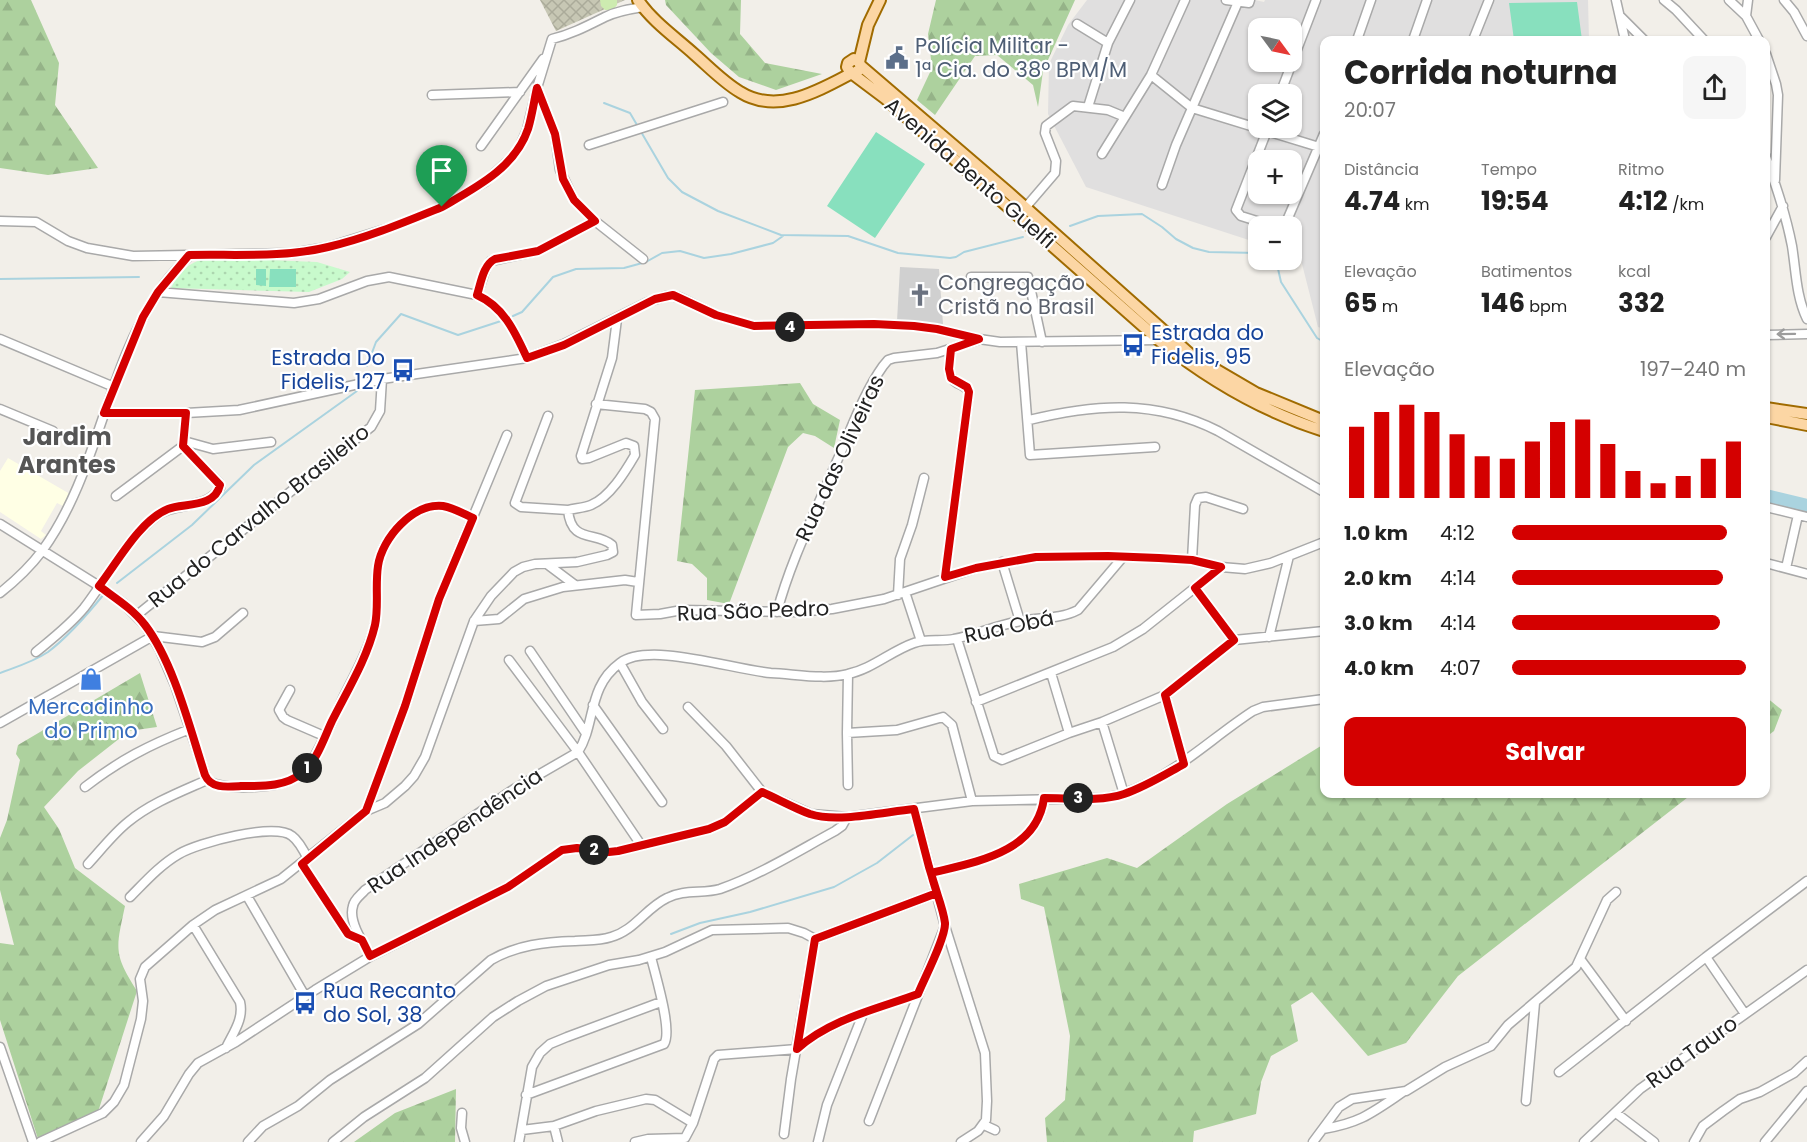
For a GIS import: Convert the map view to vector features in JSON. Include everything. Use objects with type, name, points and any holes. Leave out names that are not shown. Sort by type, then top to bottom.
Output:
[{"type":"main road","points":[[640,4],[720,76],[749,97],[762,101],[780,102],[806,94],[854,66],[880,0]]},
{"type":"main road","name":"Avenida Bento Guelfi","points":[[854,66],[1025,208],[1046,227],[1062,247]]},
{"type":"main road","name":"Avenida Bento Guelfi","points":[[854,66],[1034,228],[1062,247],[1163,338],[1187,363],[1234,391],[1289,418],[1320,430]]},
{"type":"main road","name":"Avenida Bento Guelfi","points":[[1163,338],[1256,393],[1320,419]]},
{"type":"main road","points":[[1770,409],[1807,414]]},
{"type":"main road","points":[[1770,418],[1807,425]]},
{"type":"street","points":[[1088,107],[1108,43],[1130,0]]},
{"type":"street","points":[[1102,154],[1151,75],[1185,0]]},
{"type":"street","points":[[1226,0],[1249,3],[1250,0]]},
{"type":"street","points":[[1284,84],[1316,0]]},
{"type":"street","points":[[1358,36],[1371,0]]},
{"type":"street","points":[[1414,36],[1426,0]]},
{"type":"street","points":[[1475,36],[1489,0]]},
{"type":"street","points":[[1616,0],[1623,36]]},
{"type":"street","points":[[1664,0],[1700,36]]},
{"type":"street","points":[[1729,0],[1746,16],[1757,36]]},
{"type":"street","points":[[1746,16],[1748,0]]},
{"type":"street","points":[[1784,0],[1794,12],[1807,36]]},
{"type":"street","points":[[1161,185],[1238,2]]},
{"type":"street","points":[[0,221],[36,222],[68,241],[100,252],[133,256],[293,253],[328,247],[392,227],[442,207],[485,182],[509,160],[519,148],[527,130],[552,39],[577,32],[606,17],[640,4]]},
{"type":"street","points":[[1620,16],[1640,36]]},
{"type":"street","points":[[1077,24],[1108,43]]},
{"type":"street","points":[[481,146],[547,53]]},
{"type":"street","points":[[1770,66],[1778,95],[1775,183]]},
{"type":"street","points":[[1151,75],[1192,108],[1248,124]]},
{"type":"street","points":[[537,88],[555,134],[563,179],[574,200],[595,221],[643,259]]},
{"type":"street","points":[[432,95],[520,92]]},
{"type":"street","points":[[589,145],[723,102]]},
{"type":"street","points":[[1025,208],[1055,172],[1056,161],[1045,133],[1046,126],[1073,106],[1108,110],[1125,117]]},
{"type":"street","points":[[1248,218],[1240,216],[1236,210],[1264,138]]},
{"type":"street","points":[[1289,216],[1319,147],[1293,138]]},
{"type":"street","points":[[1770,169],[1783,206],[1792,245],[1799,300],[1807,319]]},
{"type":"street","points":[[1770,230],[1783,206]]},
{"type":"street","points":[[477,295],[486,268],[491,261],[538,251],[595,221]]},
{"type":"street","points":[[0,593],[42,551],[64,515],[77,488],[114,387],[143,317],[158,292],[189,255]]},
{"type":"street","points":[[158,292],[294,303],[319,299],[367,281],[389,277],[477,295],[496,306],[507,319],[527,358]]},
{"type":"street","points":[[971,277],[1028,277],[1042,342]]},
{"type":"street","points":[[104,413],[186,413],[258,407],[382,379],[527,358],[564,345],[655,299],[673,295],[716,315],[754,326],[874,324],[937,329],[979,339],[1021,342],[1163,338]]},
{"type":"street","points":[[548,416],[515,503],[521,507],[568,510],[591,505],[613,485],[635,455],[634,446],[626,443],[589,458],[581,457],[612,358],[618,319]]},
{"type":"street","points":[[1770,334],[1807,334]]},
{"type":"street","points":[[0,339],[114,387]]},
{"type":"street","name":"Rua das Oliveiras","points":[[777,612],[795,558],[877,374],[888,360],[937,353],[979,339]]},
{"type":"street","points":[[1021,342],[1030,455],[1155,447]]},
{"type":"street","points":[[945,577],[969,392],[967,387],[951,378],[949,369],[951,349]]},
{"type":"street","name":"Rua do Carvalho Brasileiro","points":[[137,615],[371,427],[380,411],[382,379]]},
{"type":"street","points":[[474,621],[499,619],[525,599],[575,585],[625,580],[638,582],[649,494],[654,415],[645,409],[596,404]]},
{"type":"street","points":[[1029,420],[1066,412],[1115,406],[1165,410],[1218,430],[1320,490]]},
{"type":"street","points":[[0,409],[53,431]]},
{"type":"street","points":[[36,652],[72,621],[102,588],[141,530],[154,518],[169,508],[203,502],[220,488],[219,483],[184,443],[186,413]]},
{"type":"street","points":[[366,811],[405,706],[439,599],[507,435]]},
{"type":"street","points":[[184,443],[213,449],[271,442]]},
{"type":"street","points":[[117,496],[184,443]]},
{"type":"street","points":[[578,752],[597,692],[606,677],[629,657],[665,654],[765,672],[848,674],[867,668],[906,646],[921,641],[902,593],[900,559],[912,525],[924,478]]},
{"type":"street","points":[[1192,560],[1195,505],[1198,498],[1206,497],[1243,509]]},
{"type":"street","points":[[0,524],[102,588],[137,615],[153,636],[175,685],[207,780],[219,786],[258,786],[292,780],[304,772],[312,762],[366,652],[374,630],[377,616],[378,563],[382,550],[392,534],[410,516],[425,509],[442,506],[473,518]]},
{"type":"street","points":[[1770,508],[1802,516],[1786,568]]},
{"type":"street","points":[[40,1142],[103,1113],[120,1095],[141,1018],[142,972],[152,960],[193,924],[215,910],[281,879],[366,811],[396,796],[420,767],[439,722],[474,621],[491,596],[514,572],[535,564],[577,562],[613,552],[609,542],[581,534],[570,520],[568,510]]},
{"type":"street","name":"Rua São Pedro","points":[[638,582],[636,615],[682,610],[797,612],[832,609],[902,593],[945,577],[1002,562],[1036,557],[1192,560],[1221,567],[1245,569],[1289,556],[1320,544]]},
{"type":"street","points":[[1269,637],[1289,556]]},
{"type":"street","name":"Rua Obá","points":[[921,641],[957,639],[1020,621],[1069,615],[1078,610],[1123,557]]},
{"type":"street","points":[[1002,562],[1020,621]]},
{"type":"street","points":[[547,564],[575,585]]},
{"type":"street","points":[[1770,564],[1807,574]]},
{"type":"street","points":[[976,702],[1106,651],[1125,641],[1221,567]]},
{"type":"street","points":[[1195,588],[1234,640]]},
{"type":"street","points":[[0,723],[153,636],[202,642],[209,640],[243,613]]},
{"type":"street","points":[[957,639],[994,756],[1002,760],[1165,695],[1234,640],[1320,631]]},
{"type":"street","points":[[530,651],[585,732]]},
{"type":"street","points":[[509,660],[578,752],[641,845]]},
{"type":"street","points":[[620,663],[642,702],[663,729]]},
{"type":"street","points":[[1051,673],[1069,733]]},
{"type":"street","points":[[848,674],[848,785]]},
{"type":"street","points":[[290,690],[280,706],[279,710],[283,717],[324,736]]},
{"type":"street","points":[[1165,695],[1184,764]]},
{"type":"street","points":[[688,707],[726,746],[762,792],[811,814],[847,817],[972,801],[1106,798],[1124,794],[1184,764],[1254,711],[1263,707],[1320,700]]},
{"type":"street","points":[[593,705],[662,802]]},
{"type":"street","points":[[847,733],[897,730],[943,717],[947,719],[952,725],[972,801]]},
{"type":"street","points":[[1102,722],[1124,794]]},
{"type":"street","points":[[85,787],[136,752],[190,729]]},
{"type":"street","name":"Rua Independência","points":[[370,956],[352,915],[352,906],[365,890],[514,789],[578,752]]},
{"type":"street","points":[[88,864],[121,829],[141,812],[207,780]]},
{"type":"street","points":[[141,1142],[164,1116],[192,1069],[207,1057],[225,1049],[370,956],[508,887],[562,850],[577,848],[609,852],[717,826],[762,792]]},
{"type":"street","points":[[931,873],[983,860],[1014,846],[1027,835],[1040,817],[1044,798]]},
{"type":"street","points":[[914,809],[945,926],[985,1053],[987,1101],[984,1125],[961,1142]]},
{"type":"street","points":[[248,1142],[263,1126],[297,1106],[330,1080],[418,1024],[491,960],[502,954],[550,942],[599,940],[621,934],[668,897],[687,891],[715,890],[735,883],[835,831],[842,826],[847,817]]},
{"type":"street","points":[[130,897],[154,873],[178,854],[191,848],[264,832],[286,832],[291,834],[348,934],[362,940]]},
{"type":"street","points":[[1559,1072],[1807,881]]},
{"type":"street","points":[[1323,1129],[1363,1118],[1445,1067],[1491,1046],[1508,1025],[1567,976],[1581,960],[1607,900],[1616,892]]},
{"type":"street","points":[[333,1142],[364,1117],[418,1083],[493,1017],[518,1001],[573,976],[609,965],[651,957],[701,934],[722,928],[788,928],[815,939],[937,893]]},
{"type":"street","points":[[246,896],[305,996]]},
{"type":"street","points":[[193,924],[242,1009],[240,1020],[225,1049]]},
{"type":"street","points":[[869,1121],[945,926]]},
{"type":"street","points":[[784,1134],[815,939]]},
{"type":"street","points":[[526,1095],[664,1044],[668,1038],[651,957]]},
{"type":"street","points":[[1706,957],[1745,1014]]},
{"type":"street","points":[[1581,960],[1626,1021]]},
{"type":"street","name":"Rua Tauro","points":[[1584,1142],[1640,1089],[1807,970]]},
{"type":"street","points":[[634,1142],[681,1139],[688,1133],[716,1056],[723,1053],[797,1049],[827,1027],[918,994]]},
{"type":"street","points":[[519,1142],[532,1067],[540,1053],[550,1044],[661,1002]]},
{"type":"street","points":[[1526,1101],[1535,1003]]},
{"type":"street","points":[[818,1142],[827,1105],[864,1014]]},
{"type":"street","points":[[0,1047],[33,1142]]},
{"type":"street","points":[[1694,1142],[1704,1126],[1740,1099],[1760,1092],[1785,1078],[1807,1061]]},
{"type":"street","points":[[1313,1142],[1339,1107],[1352,1099],[1406,1091]]},
{"type":"street","points":[[1765,1142],[1807,1091]]},
{"type":"street","points":[[522,1130],[554,1126],[596,1111],[646,1099],[655,1100],[693,1123]]},
{"type":"street","points":[[462,1113],[461,1128],[465,1142]]},
{"type":"street","points":[[1616,1113],[1654,1142]]},
{"type":"street","points":[[984,1125],[995,1130]]},
{"type":"street","points":[[554,1126],[558,1142]]},
{"type":"shaded area","points":[[540,0],[625,0],[556,31]]},
{"type":"shaded area","points":[[1087,0],[1255,0],[1264,2],[1265,0],[1588,0],[1589,36],[1320,36],[1320,328],[1302,264],[1302,216],[1248,216],[1248,240],[1086,187],[1048,114],[1049,64],[1068,25]]},
{"type":"shaded area","name":"Congregação Cristã no Brasil","points":[[900,267],[939,269],[943,324],[897,321]]},
{"type":"shaded area","points":[[8,458],[70,494],[63,506],[57,503],[41,531],[46,535],[41,539],[0,512],[0,471]]},
{"type":"green space","points":[[0,0],[31,0],[59,63],[55,105],[98,168],[48,175],[0,168]]},
{"type":"green space","points":[[600,0],[617,0],[617,5],[613,10],[605,10]]},
{"type":"green space","points":[[665,0],[741,0],[740,34],[765,63],[822,74],[776,90],[739,77],[711,53],[666,5]]},
{"type":"green space","points":[[936,0],[1075,0],[1043,71],[1038,107],[1033,85],[997,55],[975,56],[935,115],[917,100],[932,68],[928,34]]},
{"type":"green space","points":[[1577,2],[1581,36],[1513,36],[1509,3]]},
{"type":"green space","points":[[876,132],[925,164],[875,238],[827,206]]},
{"type":"green space","points":[[211,258],[317,262],[350,272],[342,279],[309,292],[171,288],[187,267]]},
{"type":"green space","points":[[256,269],[266,269],[266,286],[256,285]]},
{"type":"green space","points":[[270,269],[296,269],[296,287],[269,287]]},
{"type":"green space","points":[[800,383],[813,404],[840,420],[834,448],[815,436],[803,433],[788,447],[729,604],[707,600],[707,578],[692,564],[677,561],[695,390]]},
{"type":"green space","points":[[140,673],[157,727],[129,731],[78,771],[44,807],[59,829],[75,868],[125,906],[119,942],[120,959],[137,991],[98,1112],[38,1139],[0,1020],[0,943],[14,945],[0,890],[0,838],[7,820],[20,760],[16,754],[18,745]]},
{"type":"green space","points":[[1770,700],[1782,710],[1774,731],[1770,734]]},
{"type":"green space","points":[[1320,746],[1320,798],[1687,798],[1458,976],[1406,1043],[1368,1056],[1312,992],[1291,1005],[1298,1041],[1271,1056],[1261,1082],[1256,1114],[1194,1131],[1193,1142],[1047,1142],[1045,1118],[1065,1100],[1070,1036],[1044,907],[1021,899],[1019,884],[1107,858],[1137,868],[1227,804]]},
{"type":"green space","points":[[456,1089],[455,1142],[354,1142],[395,1113]]},
{"type":"waterway","points":[[604,103],[630,113],[668,178],[682,192],[718,211],[781,235],[848,236],[898,253],[950,258],[964,252],[1023,237]]},
{"type":"waterway","points":[[1070,226],[1098,216],[1142,214],[1176,239],[1193,248],[1209,252],[1248,253]]},
{"type":"waterway","points":[[513,316],[522,312],[553,277],[576,269],[624,268],[646,262],[662,253],[680,251],[704,258],[731,254],[773,243],[783,236]]},
{"type":"waterway","points":[[1278,270],[1281,282],[1320,340]]},
{"type":"waterway","points":[[0,279],[139,277]]},
{"type":"waterway","points":[[367,366],[376,342],[401,314],[458,335],[501,321]]},
{"type":"waterway","points":[[117,583],[192,525],[254,465],[357,391]]},
{"type":"waterway","points":[[1770,497],[1807,506]]},
{"type":"waterway","points":[[0,673],[48,652],[78,625],[104,594]]},
{"type":"waterway","points":[[671,934],[700,923],[750,912],[834,887],[877,863],[913,835]]},
{"type":"place","name":"Polícia Militar - 1ª Cia. do 38º BPM/M","points":[[897,58]]},
{"type":"place","name":"Congregação Cristã no Brasil","points":[[920,295]]},
{"type":"place","name":"Estrada do Fidelis, 95","points":[[1133,345]]},
{"type":"place","name":"Estrada Do Fidelis, 127","points":[[403,370]]},
{"type":"place","name":"Mercadinho do Primo","points":[[91,679]]},
{"type":"place","name":"Rua Recanto do Sol, 38","points":[[305,1003]]},
{"type":"district","name":"Jardim Arantes","points":[[67,451]]},
{"type":"route","points":[[442,207],[392,227],[328,247],[293,253],[189,255],[158,292],[143,317],[104,413],[186,413],[187,424],[183,446],[220,485],[218,491],[203,502],[169,508],[161,512],[141,530],[99,586],[137,615],[153,636],[175,685],[207,780],[219,786],[279,784],[292,780],[304,772],[312,762],[366,652],[377,616],[378,563],[382,550],[392,534],[410,516],[425,509],[442,506],[473,518],[439,599],[405,706],[368,800],[366,811],[302,864],[348,934],[362,940],[370,956],[508,887],[562,850],[577,848],[618,851],[709,829],[725,822],[762,792],[811,814],[823,816],[847,817],[914,809],[929,867],[931,873],[937,893],[815,939],[797,1049],[827,1027],[918,994],[945,926],[937,893],[933,880],[931,873],[983,860],[1014,846],[1027,835],[1040,817],[1044,798],[1106,798],[1124,794],[1184,764],[1165,695],[1234,640],[1195,588],[1221,567],[1192,560],[1159,558],[1036,557],[1002,562],[945,577],[969,392],[967,387],[951,378],[949,369],[951,349],[979,339],[959,333],[914,326],[874,324],[754,326],[716,315],[673,295],[648,302],[564,345],[527,358],[507,319],[496,306],[477,295],[486,268],[495,259],[538,251],[595,221],[574,200],[563,179],[555,134],[537,88],[527,130],[519,148],[485,182],[442,207]]}]
